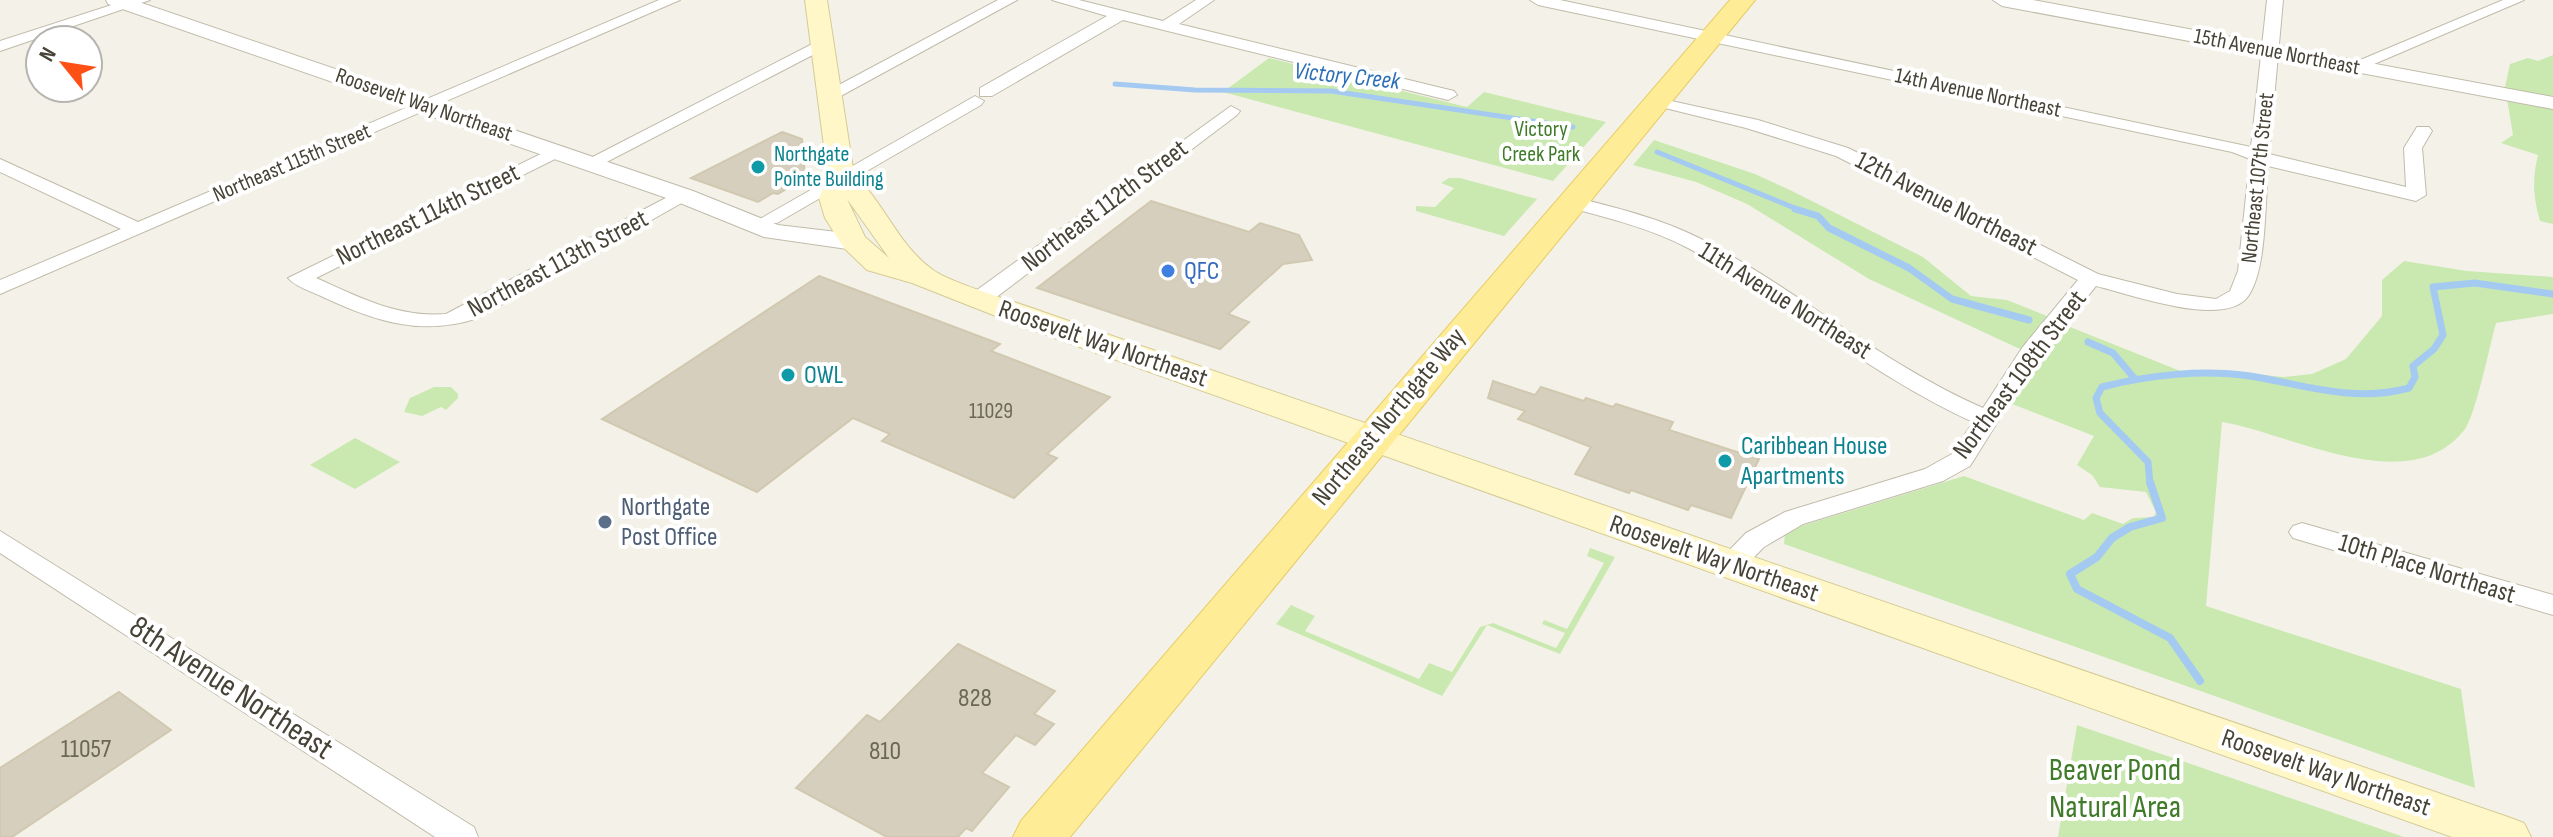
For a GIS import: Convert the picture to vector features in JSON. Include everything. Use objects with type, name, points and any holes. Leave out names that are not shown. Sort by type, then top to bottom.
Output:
[{"type":"main road","points":[[816,0],[841,177],[833,198],[849,235]]},
{"type":"main road","name":"Northeast Northgate Way","points":[[1039,837],[1743,0]]},
{"type":"main road","points":[[841,177],[855,190],[885,237]]},
{"type":"main road","name":"Roosevelt Way Northeast","points":[[849,235],[877,264],[923,277],[978,300],[2508,837]]},
{"type":"main road","name":"Roosevelt Way Northeast","points":[[885,237],[923,277]]},
{"type":"street","name":"Northeast 115th Street","points":[[0,288],[672,0]]},
{"type":"street","points":[[831,94],[1009,0]]},
{"type":"street","points":[[1060,0],[1448,95]]},
{"type":"street","points":[[1167,25],[1206,0]]},
{"type":"street","name":"14th Avenue Northeast","points":[[1538,0],[2228,145],[2276,163],[2416,195],[2413,148],[2423,131]]},
{"type":"street","name":"15th Avenue Northeast","points":[[2002,0],[2553,103]]},
{"type":"street","name":"Northeast 107th Street","points":[[2231,302],[2240,293],[2248,271],[2275,0]]},
{"type":"street","points":[[2354,66],[2516,0]]},
{"type":"street","name":"Roosevelt Way Northeast","points":[[128,1],[684,196],[784,235],[885,237]]},
{"type":"street","points":[[0,46],[128,1]]},
{"type":"street","points":[[770,219],[1120,15]]},
{"type":"street","points":[[590,163],[822,44]]},
{"type":"street","name":"12th Avenue Northeast","points":[[1659,101],[1752,124],[1842,152],[2091,278],[2199,304],[2231,302]]},
{"type":"street","name":"Northeast 112th Street","points":[[978,300],[1231,111]]},
{"type":"street","name":"Northeast 114th Street","points":[[429,324],[398,320],[299,278],[557,151]]},
{"type":"street","points":[[0,165],[138,229]]},
{"type":"street","name":"Northeast 113th Street","points":[[429,324],[470,313],[684,196]]},
{"type":"street","name":"11th Avenue Northeast","points":[[1574,203],[1651,226],[1694,243],[1743,271],[1924,390],[1987,419]]},
{"type":"street","name":"Roosevelt Way Northeast","points":[[733,214],[849,235]]},
{"type":"street","name":"Northeast 108th Street","points":[[1730,564],[1755,540],[1794,518],[1948,469],[1961,460],[2054,320],[2091,278]]},
{"type":"street","name":"10th Place Northeast","points":[[2302,532],[2553,605]]},
{"type":"street","name":"8th Avenue Northeast","points":[[0,540],[462,837]]},
{"type":"green space","points":[[2553,55],[2553,224],[2540,221],[2538,212],[2534,180],[2538,155],[2501,143],[2513,135],[2505,87],[2510,64],[2528,58],[2538,61]]},
{"type":"green space","name":"Victory Creek Park","points":[[1269,58],[1467,107],[1484,92],[1606,122],[1553,181],[1223,92]]},
{"type":"green space","points":[[1654,140],[1755,174],[1790,190],[1923,257],[1971,296],[2007,300],[2047,316],[2022,350],[1869,279],[1747,204],[1696,182],[1633,165]]},
{"type":"green space","points":[[1449,178],[1460,178],[1537,199],[1504,236],[1416,211],[1416,206],[1435,207],[1454,188],[1441,183]]},
{"type":"green space","points":[[2404,261],[2467,271],[2553,277],[2553,314],[2496,323],[2478,394],[2465,429],[2442,450],[2414,460],[2382,461],[2349,457],[2222,422],[2206,606],[2461,689],[2475,788],[1784,544],[1785,535],[1798,527],[1964,476],[2084,520],[2092,513],[2123,524],[2133,518],[2154,517],[2156,512],[2146,492],[2100,487],[2092,475],[2077,465],[2094,436],[2012,404],[2058,328],[2065,325],[2188,374],[2215,370],[2283,377],[2312,374],[2346,359],[2382,316],[2382,280]]},
{"type":"green space","points":[[434,387],[451,387],[458,398],[446,410],[441,407],[422,416],[404,412],[410,398]]},
{"type":"green space","points":[[355,438],[400,462],[355,489],[310,465]]},
{"type":"green space","points":[[1590,548],[1615,557],[1560,654],[1487,625],[1442,696],[1276,624],[1291,605],[1315,616],[1305,631],[1419,679],[1429,663],[1452,672],[1480,627],[1493,623],[1556,648],[1565,633],[1542,624],[1544,620],[1567,629],[1604,563],[1587,556]]},
{"type":"green space","name":"Beaver Pond Natural Area","points":[[2077,725],[2404,837],[2058,837]]},
{"type":"building","name":"Northgate Pointe Building","points":[[782,132],[802,139],[805,178],[778,194],[773,193],[758,202],[691,178]]},
{"type":"building","name":"QFC","points":[[1151,201],[1249,232],[1260,223],[1299,235],[1312,260],[1283,264],[1228,314],[1249,322],[1220,349],[1037,288]]},
{"type":"building","name":"OWL","points":[[819,276],[1000,344],[991,351],[1110,397],[1047,454],[1057,458],[1014,498],[882,441],[890,434],[853,418],[757,492],[602,419]]},
{"type":"building","name":"Caribbean House Apartments","points":[[1493,381],[1535,395],[1541,387],[1584,401],[1586,398],[1613,407],[1616,404],[1673,422],[1669,430],[1759,459],[1731,518],[1691,505],[1688,510],[1631,490],[1629,493],[1575,474],[1591,447],[1518,419],[1525,411],[1488,398]]},
{"type":"building","points":[[958,644],[1055,691],[1034,714],[1054,724],[1035,745],[1016,735],[982,773],[1009,787],[972,831],[966,828],[958,837],[887,837],[796,788],[867,715],[880,722]]},
{"type":"building","points":[[119,692],[171,730],[12,837],[0,837],[0,768]]},
{"type":"waterway","name":"Victory Creek","points":[[1115,84],[1195,90],[1331,91],[1573,127]]},
{"type":"waterway","name":"Victory Creek","points":[[1657,152],[1802,211]]},
{"type":"waterway","name":"Victory Creek","points":[[1795,209],[1818,216],[1829,228],[1909,268],[1952,299],[2029,320]]},
{"type":"waterway","points":[[2150,484],[2148,462],[2100,413],[2096,398],[2102,387],[2157,376],[2214,373],[2349,393],[2368,394],[2409,388],[2415,377],[2413,366],[2434,349],[2443,335],[2433,287],[2475,283],[2553,294]]},
{"type":"waterway","name":"Victory Creek","points":[[2088,342],[2113,353],[2135,379]]},
{"type":"waterway","points":[[2150,482],[2162,518],[2130,527],[2112,538],[2097,557],[2070,574],[2077,589],[2170,638],[2200,681]]},
{"type":"place","name":"Northgate Pointe Building","points":[[758,167]]},
{"type":"place","name":"QFC","points":[[1168,271]]},
{"type":"place","name":"OWL","points":[[788,375]]},
{"type":"place","name":"Caribbean House Apartments","points":[[1725,461]]},
{"type":"place","name":"Northgate Post Office","points":[[605,522]]}]
